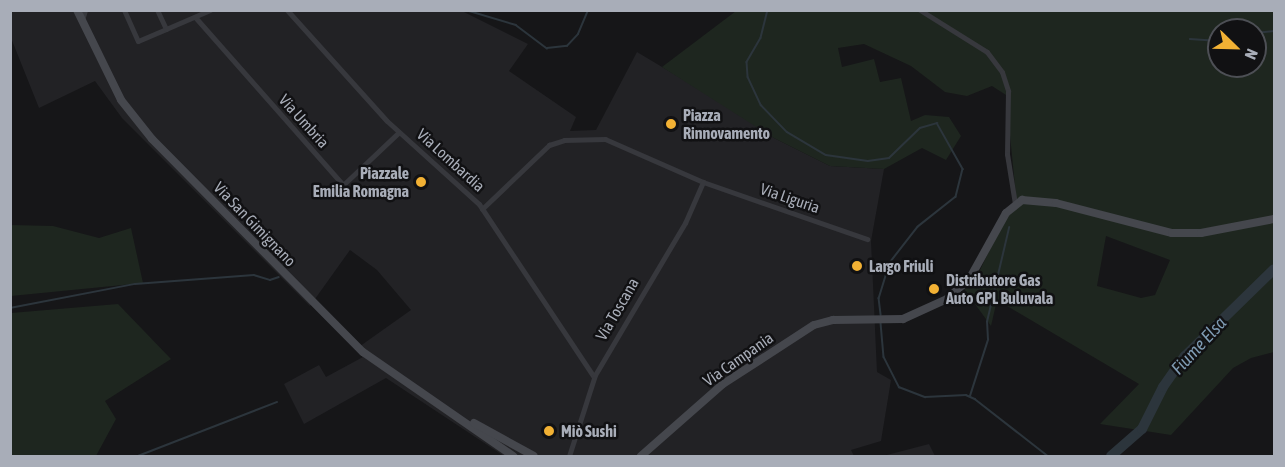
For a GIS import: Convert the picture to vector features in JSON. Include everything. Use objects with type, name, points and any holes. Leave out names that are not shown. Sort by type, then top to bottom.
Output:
[{"type":"street","name":"Via San Gimignano","points":[[77,10],[121,100],[152,139],[360,349],[459,416],[513,456]]},
{"type":"street","points":[[82,22],[85,10]]},
{"type":"street","points":[[124,10],[138,41],[210,10]]},
{"type":"street","points":[[158,10],[166,29]]},
{"type":"street","name":"Via Lombardia","points":[[287,10],[399,132],[482,209],[594,377]]},
{"type":"street","points":[[920,10],[987,52],[1002,72],[1008,91],[1007,154],[1015,204],[1024,199],[1039,200],[1172,233],[1201,232],[1275,219]]},
{"type":"street","name":"Via Umbria","points":[[195,17],[343,185],[399,132]]},
{"type":"street","points":[[482,209],[549,145],[570,139],[608,140],[703,182]]},
{"type":"street","name":"Via Liguria","points":[[703,182],[867,239]]},
{"type":"street","name":"Via Toscana","points":[[569,456],[594,377],[686,223],[703,182]]},
{"type":"street","name":"Via Campania","points":[[641,456],[720,386],[797,335],[828,321],[896,320],[928,310],[964,285],[1015,204]]},
{"type":"street","name":"Via San Gimignano","points":[[459,416],[534,456]]},
{"type":"shaded area","points":[[10,11],[462,11],[528,44],[509,71],[576,117],[570,131],[596,130],[637,52],[739,113],[774,138],[830,166],[884,169],[871,241],[877,372],[891,380],[881,441],[851,450],[854,456],[504,456],[386,378],[304,424],[284,384],[319,365],[326,377],[363,357],[356,349],[411,310],[377,270],[350,250],[310,306],[122,118],[95,81],[39,108],[11,38]]},
{"type":"shaded area","points":[[736,11],[1274,11],[1274,352],[1251,358],[1233,368],[1171,435],[1100,424],[1139,384],[997,300],[991,326],[964,289],[979,272],[1016,196],[1006,95],[992,86],[967,96],[945,92],[911,66],[864,44],[838,48],[842,67],[874,59],[880,82],[901,78],[911,121],[925,115],[949,117],[961,136],[946,160],[922,148],[884,169],[830,166],[774,138],[662,67]],"holes":[[[1106,236],[1170,260],[1155,295],[1141,298],[1097,286]]]},
{"type":"shaded area","points":[[11,225],[53,226],[99,238],[131,228],[143,283],[11,296]]},
{"type":"shaded area","points":[[118,304],[171,359],[105,401],[116,419],[96,456],[11,456],[11,313]]},
{"type":"shaded area","points":[[929,444],[935,456],[883,456]]},
{"type":"waterway","points":[[466,10],[516,25],[547,48],[567,46],[578,34],[588,10]]},
{"type":"waterway","points":[[768,10],[761,38],[747,62],[748,77],[761,105],[787,132],[826,155],[868,161],[889,158],[920,128],[937,123],[963,169],[956,197],[918,227],[890,263],[879,298],[881,315]]},
{"type":"waterway","points":[[1267,32],[1274,31]]},
{"type":"waterway","points":[[1190,39],[1207,40]]},
{"type":"waterway","points":[[970,396],[988,340],[987,322],[1009,228]]},
{"type":"waterway","name":"Fiume Elsa","points":[[1111,456],[1142,429],[1163,387],[1185,356],[1274,269]]},
{"type":"waterway","points":[[10,308],[135,284],[254,275],[270,280],[279,277]]},
{"type":"waterway","points":[[881,323],[884,357],[899,387],[925,397],[966,395],[975,399],[1048,456]]},
{"type":"waterway","points":[[138,456],[277,402]]},
{"type":"place","name":"Piazza Rinnovamento","points":[[671,124]]},
{"type":"place","name":"Piazzale Emilia Romagna","points":[[421,182]]},
{"type":"place","name":"Largo Friuli","points":[[857,266]]},
{"type":"place","name":"Distributore Gas Auto GPL Buluvala","points":[[934,289]]},
{"type":"place","name":"Miò Sushi","points":[[549,431]]}]
